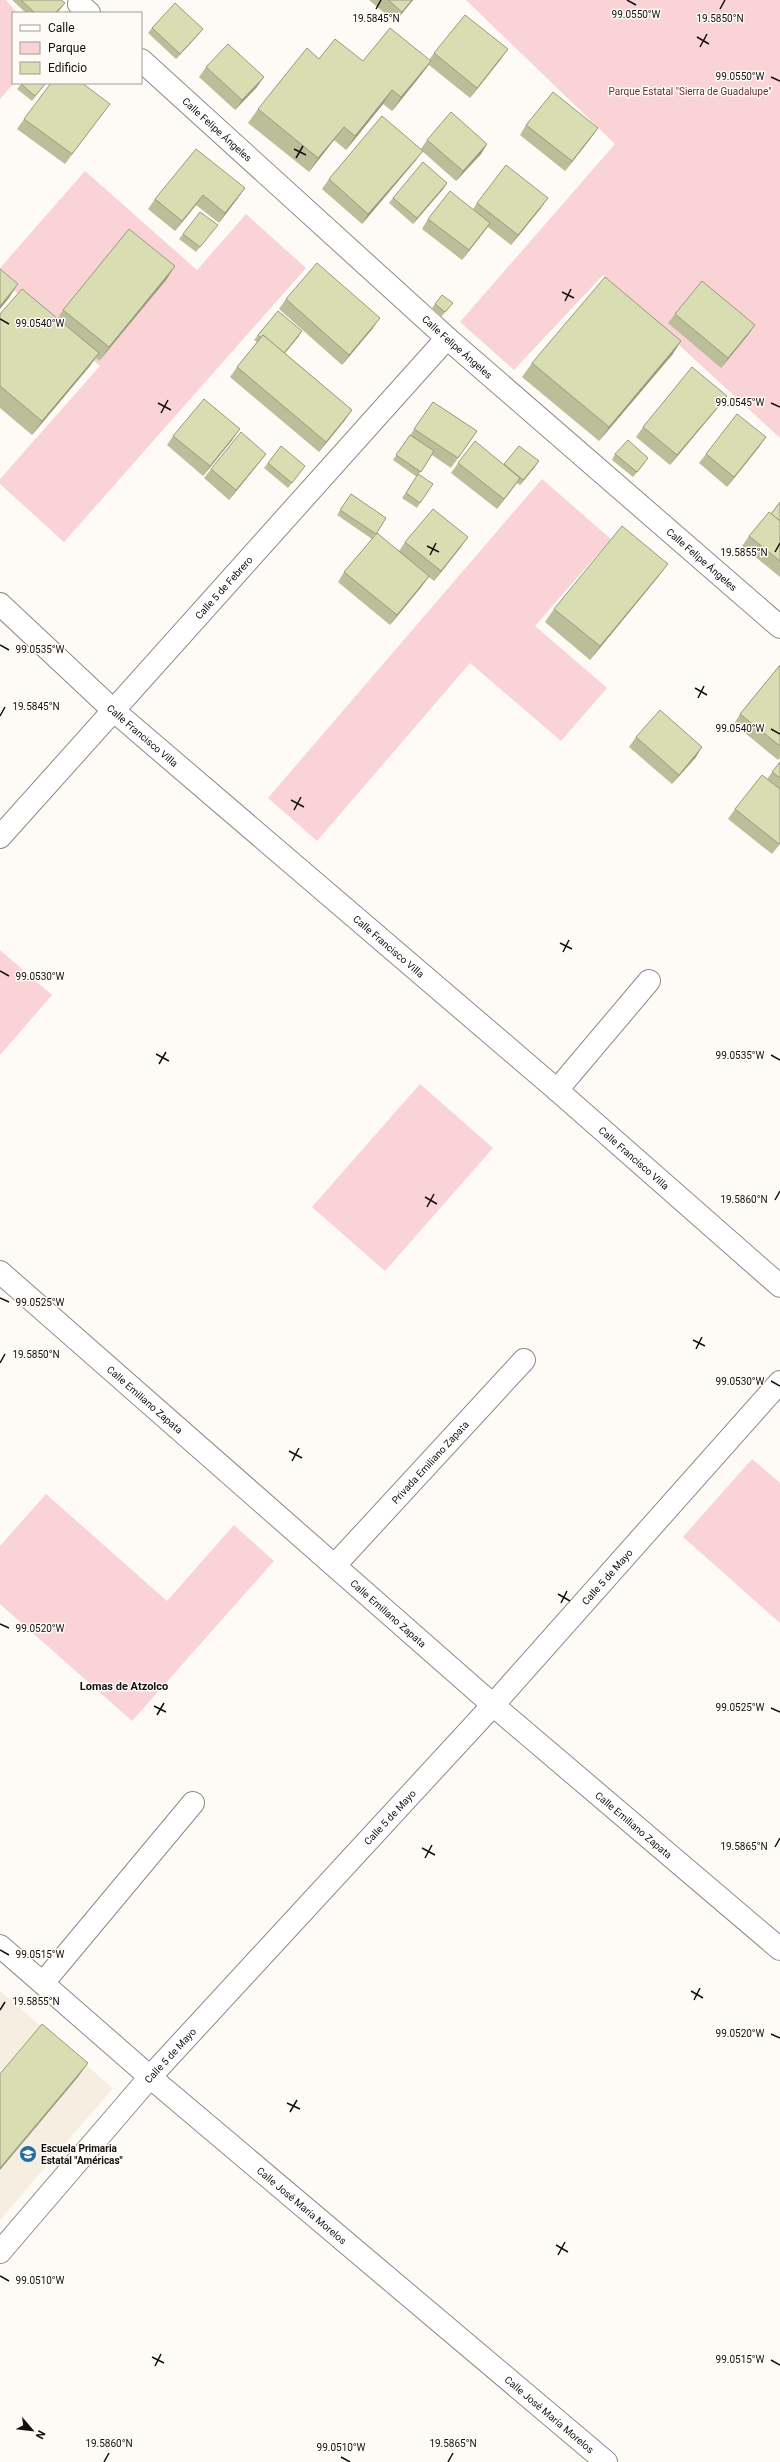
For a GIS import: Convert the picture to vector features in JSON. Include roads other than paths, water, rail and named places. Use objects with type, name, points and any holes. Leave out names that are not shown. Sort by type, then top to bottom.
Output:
[{"type":"street","name":"Calle Felipe Ángeles","points":[[142,61],[447,338],[780,627]]},
{"type":"street","name":"Calle 5 de Febrero","points":[[0,837],[447,338]]},
{"type":"street","name":"Calle Francisco Villa","points":[[0,604],[113,710],[557,1090],[780,1286]]},
{"type":"street","points":[[557,1090],[649,981]]},
{"type":"street","name":"Calle Emiliano Zapata","points":[[0,1272],[493,1705],[780,1949]]},
{"type":"street","name":"Privada Emiliano Zapata","points":[[335,1565],[524,1360]]},
{"type":"street","name":"Calle 5 de Mayo","points":[[0,2252],[150,2077],[493,1705],[780,1382]]},
{"type":"street","points":[[43,1983],[193,1803]]},
{"type":"street","name":"Calle José María Morelos","points":[[0,1946],[150,2077],[606,2462]]},
{"type":"place","name":"Escuela Primaria Estatal \"Américas\"","points":[[28,2154]]},
{"type":"district","name":"Lomas de Atzolco","points":[[124,1686]]},
{"type":"park label","name":"Parque Estatal \"Sierra de Guadalupe\"","points":[[690,91]]}]
